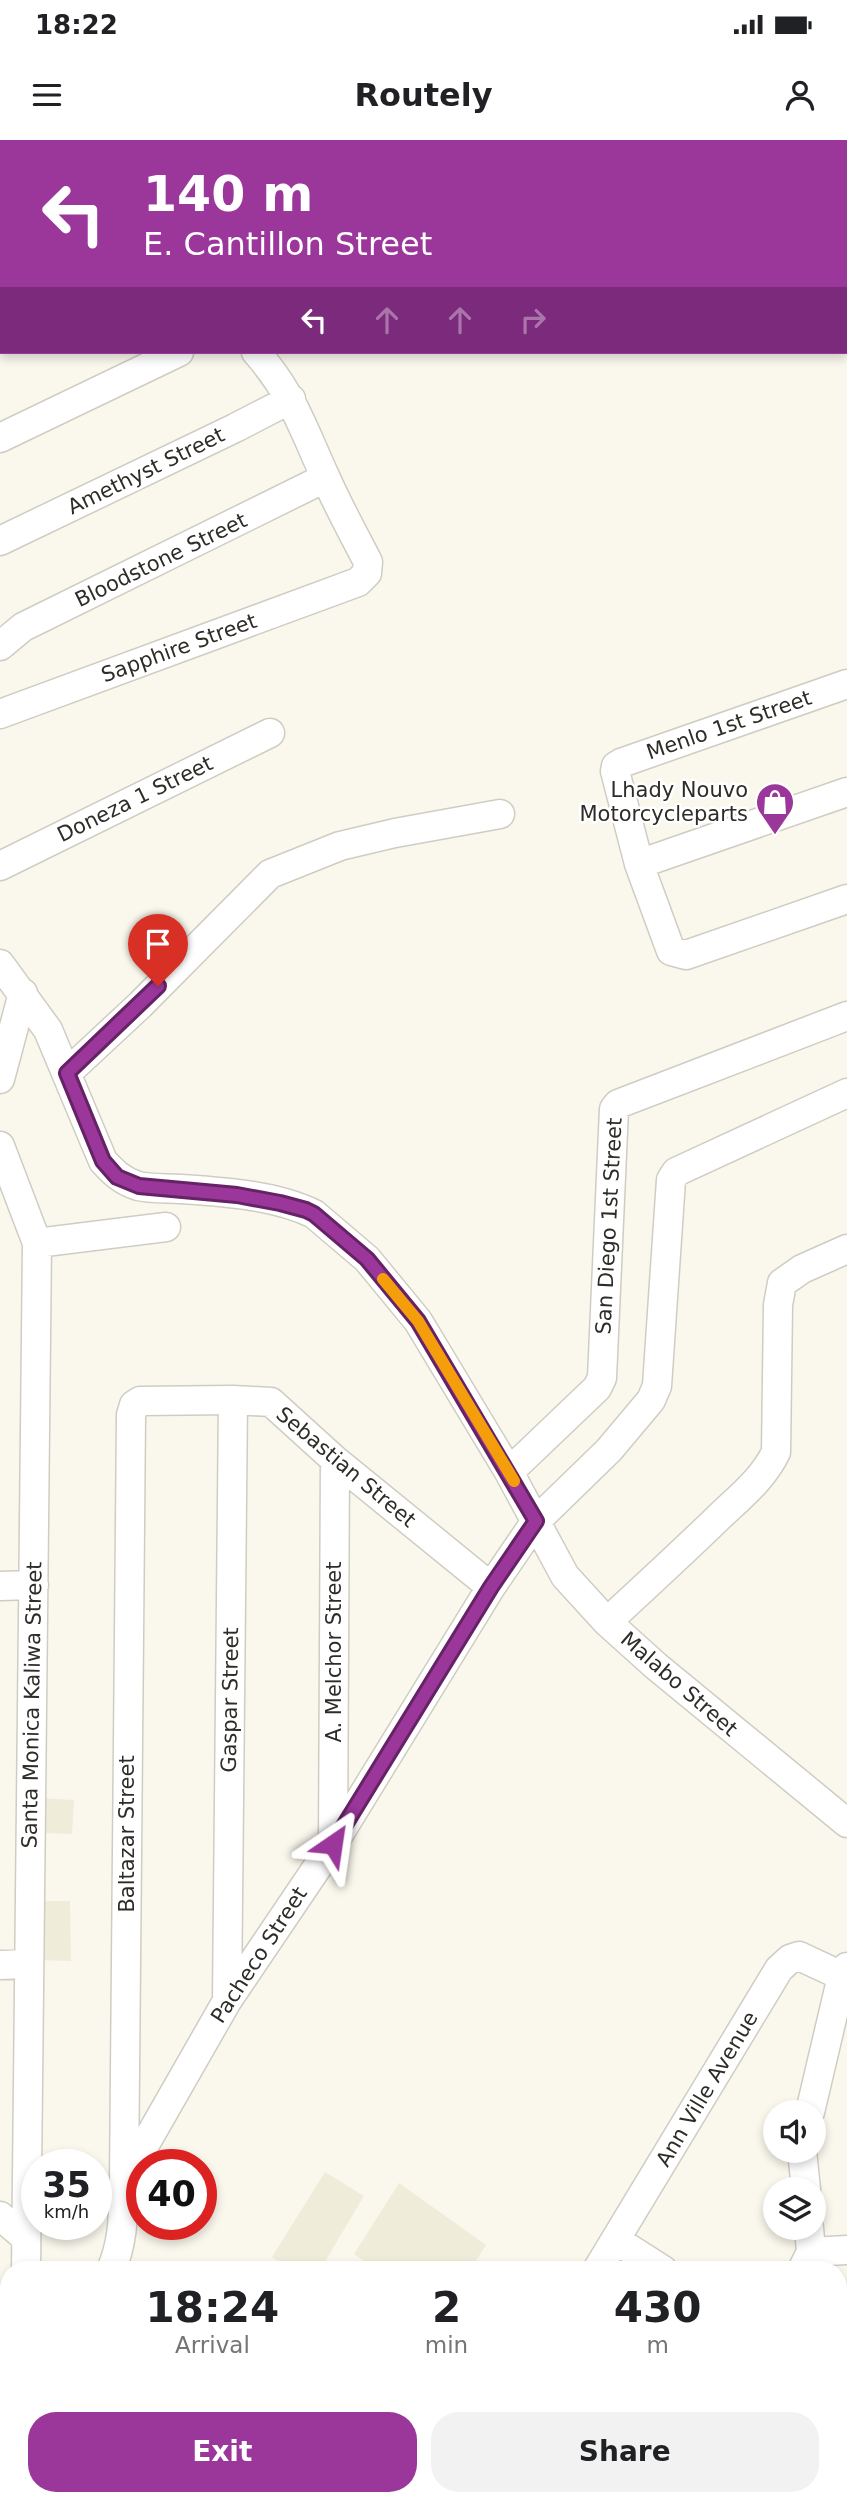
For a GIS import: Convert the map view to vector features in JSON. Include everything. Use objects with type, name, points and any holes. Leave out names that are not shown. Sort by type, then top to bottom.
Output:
[{"type":"street","points":[[0,438],[175,354]]},
{"type":"street","points":[[258,354],[276,374],[291,399],[325,478]]},
{"type":"street","name":"Amethyst Street","points":[[0,541],[291,399]]},
{"type":"street","name":"Sapphire Street","points":[[0,714],[358,582],[367,573],[368,562],[325,478]]},
{"type":"street","name":"Bloodstone Street","points":[[2,636],[325,478]]},
{"type":"street","name":"Menlo 1st Street","points":[[639,864],[615,771],[616,766],[847,684]]},
{"type":"street","name":"Doneza 1 Street","points":[[0,866],[270,733]]},
{"type":"street","points":[[847,792],[639,864],[671,951],[686,956],[847,899]]},
{"type":"street","points":[[67,1073],[140,1005],[270,874],[340,846],[500,814]]},
{"type":"street","name":"Malabo Street","points":[[0,964],[48,1030],[103,1161],[117,1177],[139,1186],[237,1195],[306,1210],[367,1259],[418,1321],[509,1472],[565,1576],[607,1622],[666,1675],[847,1823]]},
{"type":"street","points":[[0,1079],[23,993]]},
{"type":"street","name":"San Diego 1st Street","points":[[509,1472],[597,1388],[602,1378],[614,1109],[618,1104],[847,1016]]},
{"type":"street","name":"Pacheco Street","points":[[124,2181],[227,2001],[333,1844],[491,1587],[536,1521],[609,1450],[651,1399],[657,1386],[671,1180],[676,1172],[847,1093]]},
{"type":"street","name":"Santa Monica Kaliwa Street","points":[[0,1146],[37,1243],[27,2149]]},
{"type":"street","points":[[37,1243],[166,1227]]},
{"type":"street","points":[[607,1622],[730,1507],[770,1465],[776,1452],[778,1305],[782,1283],[802,1269],[847,1249]]},
{"type":"street","name":"Gaspar Street","points":[[227,2001],[233,1400]]},
{"type":"street","name":"Sebastian Street","points":[[140,1401],[271,1402],[335,1460],[491,1587]]},
{"type":"street","name":"Baltazar Street","points":[[115,2261],[123,2232],[124,2181],[131,1415],[134,1405],[140,1401]]},
{"type":"street","name":"A. Melchor Street","points":[[333,1844],[335,1460]]},
{"type":"street","points":[[0,1586],[34,1586]]},
{"type":"street","name":"Ann Ville Avenue","points":[[603,2261],[779,1969],[790,1959],[799,1956],[845,1972],[813,2100]]},
{"type":"street","points":[[0,1965],[29,1964]]},
{"type":"street","points":[[0,2216],[21,2234]]},
{"type":"street","name":"Santa Monica Kaliwa Street","points":[[26,2240],[26,2261]]},
{"type":"street","points":[[616,2240],[649,2261]]},
{"type":"street","points":[[808,2250],[847,2250]]},
{"type":"shaded area","points":[[38,1798],[74,1800],[72,1834],[38,1833]]},
{"type":"shaded area","points":[[33,1901],[70,1901],[71,1961],[35,1960]]},
{"type":"shaded area","points":[[325,2172],[364,2196],[325,2261],[278,2261],[272,2257]]},
{"type":"shaded area","points":[[399,2183],[486,2245],[476,2261],[364,2261],[354,2254]]},
{"type":"slow traffic","points":[[383,1279],[418,1321],[514,1481]]},
{"type":"place","name":"Lhady Nouvo Motorcycleparts","points":[[775,836]]},
{"type":"route","points":[[158,986],[67,1073],[103,1161],[117,1177],[139,1186],[237,1195],[280,1203],[314,1214],[367,1259],[418,1321],[536,1521],[491,1587],[333,1844]]}]
